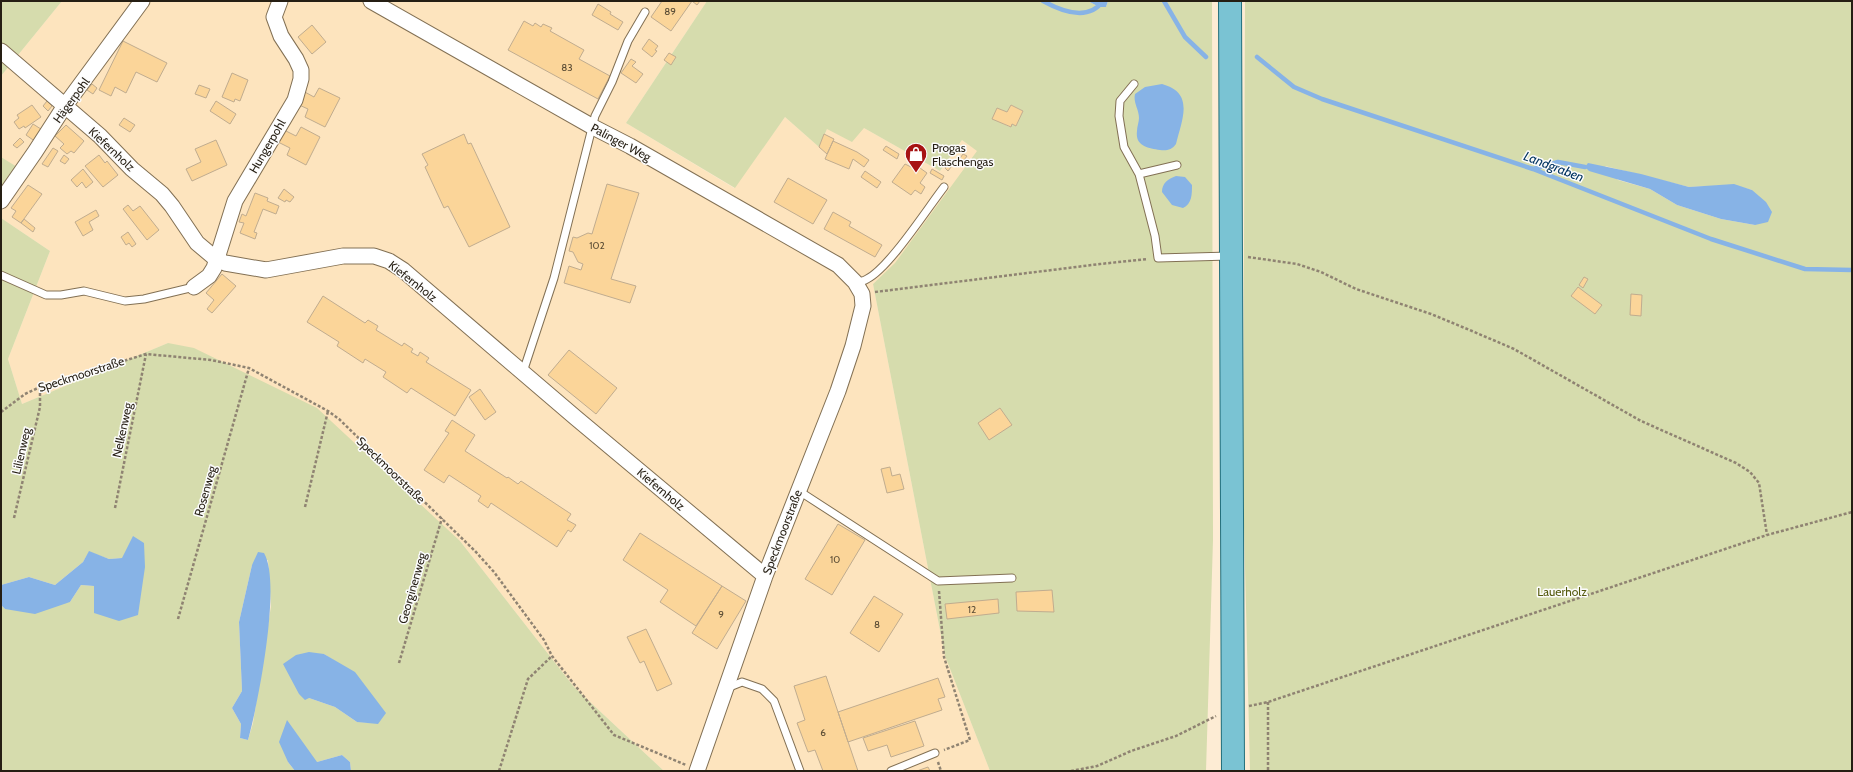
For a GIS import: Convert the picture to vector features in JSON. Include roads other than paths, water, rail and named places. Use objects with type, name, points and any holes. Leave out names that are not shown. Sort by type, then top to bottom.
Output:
[{"type":"main road","points":[[1230,1],[1233,771]]},
{"type":"street","name":"Hägerpohl","points":[[1,201],[36,152],[64,106],[142,1]]},
{"type":"street","name":"Hungerpohl","points":[[194,287],[208,276],[214,268],[235,201],[295,100],[301,80],[298,65],[281,36],[274,17],[280,1]]},
{"type":"street","name":"Palinger Weg","points":[[371,1],[593,127],[630,146],[838,265],[859,288]]},
{"type":"street","name":"Kiefernholz","points":[[1,52],[100,136],[132,169],[162,194],[197,243],[216,259],[225,263],[266,270],[343,256],[374,256],[389,261],[403,270],[765,576]]},
{"type":"street","name":"Speckmoorstraße","points":[[697,770],[765,576],[853,346],[863,306],[859,288]]},
{"type":"lane","points":[[523,372],[554,278],[595,116],[612,82],[628,41],[645,12]]},
{"type":"lane","points":[[1134,84],[1120,101],[1119,116],[1124,147],[1139,174],[1155,236],[1158,258],[1231,256]]},
{"type":"lane","points":[[1139,174],[1177,165]]},
{"type":"lane","points":[[859,288],[890,258],[944,187]]},
{"type":"lane","points":[[1,275],[46,295],[61,295],[84,291],[125,301],[156,297],[194,287]]},
{"type":"lane","points":[[798,491],[938,581],[1012,578]]},
{"type":"lane","points":[[725,689],[742,682],[762,689],[774,701],[800,771]]},
{"type":"lane","points":[[890,771],[935,754]]},
{"type":"water","points":[[1088,1],[1108,1],[1106,7],[1099,7]]},
{"type":"water","points":[[1162,84],[1172,88],[1179,94],[1183,100],[1184,108],[1176,144],[1169,150],[1147,147],[1140,143],[1137,136],[1139,115],[1135,103],[1135,94],[1145,87]]},
{"type":"water","points":[[1588,163],[1641,174],[1689,187],[1734,184],[1752,190],[1766,202],[1772,212],[1768,222],[1755,225],[1721,219],[1677,205],[1650,189],[1589,171],[1585,167]]},
{"type":"water","points":[[1176,176],[1185,177],[1192,185],[1192,195],[1190,201],[1183,208],[1172,205],[1162,192],[1163,186],[1166,182],[1170,178]]},
{"type":"water","points":[[133,536],[144,543],[145,567],[138,615],[119,621],[94,613],[94,586],[81,585],[70,602],[35,614],[5,609],[1,605],[1,585],[29,577],[55,585],[83,562],[89,551],[109,559],[122,558]]},
{"type":"water","points":[[258,552],[264,553],[269,568],[269,616],[262,673],[248,740],[240,738],[241,724],[232,708],[242,691],[239,622],[252,565]]},
{"type":"water","points":[[309,652],[324,654],[355,672],[386,713],[378,724],[357,722],[335,707],[309,698],[305,700],[299,694],[283,664],[296,655]]},
{"type":"water","points":[[287,720],[317,762],[342,755],[350,762],[351,771],[295,771],[288,762],[279,742]]},
{"type":"waterway","name":"Landgraben","points":[[1043,1],[1074,13],[1090,11],[1103,1]]},
{"type":"waterway","name":"Landgraben","points":[[1164,1],[1185,37],[1206,57]]},
{"type":"waterway","name":"Landgraben","points":[[1257,57],[1294,87],[1322,99],[1533,169],[1711,239],[1805,269],[1852,270]]},
{"type":"waterway","points":[[1533,169],[1558,162],[1585,167]]},
{"type":"place","name":"Progas Flaschengas","points":[[916,174]]},
{"type":"park label","name":"Lauerholz","points":[[1562,591]]}]
